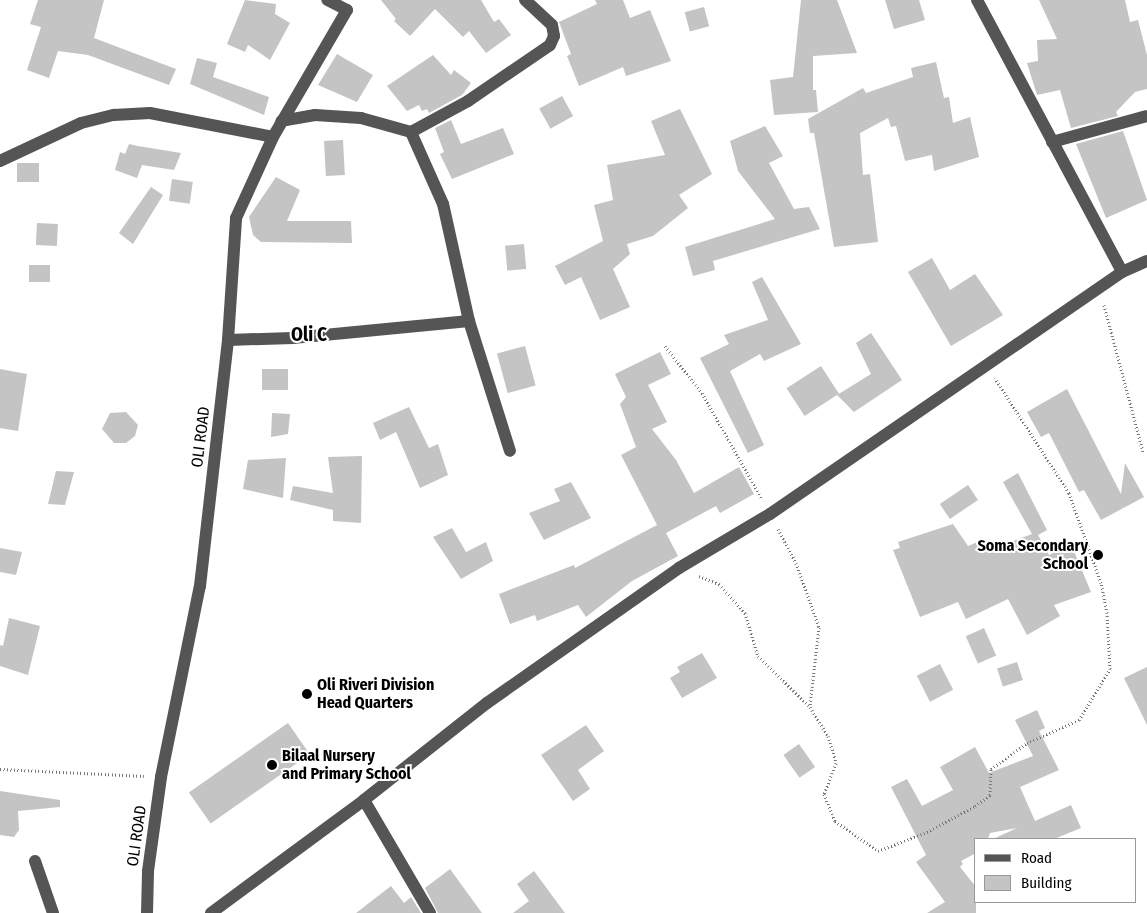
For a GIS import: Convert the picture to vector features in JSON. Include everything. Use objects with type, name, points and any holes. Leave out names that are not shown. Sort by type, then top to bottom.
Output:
[{"type":"street","name":"OLI ROAD","points":[[147,913],[148,871],[161,776],[200,586],[228,340],[236,218],[273,136],[350,5],[327,0]]},
{"type":"street","points":[[282,121],[315,115],[361,118],[411,132],[468,101],[550,45],[554,36],[552,25],[525,0]]},
{"type":"street","points":[[977,0],[1122,272]]},
{"type":"street","points":[[0,161],[81,123],[114,115],[150,112],[273,136]]},
{"type":"street","points":[[1052,142],[1147,116]]},
{"type":"street","points":[[411,132],[442,204],[469,321],[510,451]]},
{"type":"street","points":[[212,913],[364,800],[487,703],[679,568],[770,514],[1099,287],[1122,272],[1147,261]]},
{"type":"street","points":[[228,340],[293,338],[469,321]]},
{"type":"street","points":[[364,800],[430,913]]},
{"type":"street","points":[[35,861],[53,913]]},
{"type":"path","points":[[1099,287],[1143,452]]},
{"type":"path","points":[[679,568],[719,584],[745,614],[758,656],[810,707],[828,736],[836,763],[824,794],[835,821],[878,851],[927,832],[975,806],[990,795],[991,769],[1027,742],[1079,720],[1110,669],[1107,613],[1101,584],[1070,493],[987,365]]},
{"type":"path","points":[[0,768],[161,776]]},
{"type":"building","points":[[38,0],[104,0],[94,38],[176,69],[169,85],[88,55],[58,51],[49,78],[27,70],[41,27],[30,24]]},
{"type":"building","points":[[245,0],[276,4],[275,14],[290,23],[270,60],[248,45],[245,52],[227,44]]},
{"type":"building","points":[[381,0],[481,0],[494,22],[499,19],[511,35],[486,53],[469,31],[463,37],[435,9],[410,36],[394,21],[396,19]]},
{"type":"building","points":[[595,0],[623,0],[630,18],[650,10],[671,61],[626,76],[623,67],[579,86],[567,56],[571,54],[559,22],[597,4]]},
{"type":"building","points":[[801,0],[837,0],[857,53],[813,56],[813,90],[816,90],[818,112],[774,115],[770,80],[793,77]]},
{"type":"building","points":[[885,0],[919,0],[925,20],[894,29]]},
{"type":"building","points":[[1039,0],[1125,0],[1130,22],[1138,20],[1147,55],[1147,89],[1135,92],[1116,112],[1118,116],[1071,128],[1060,90],[1037,95],[1027,63],[1038,61],[1037,40],[1057,39]]},
{"type":"building","points":[[704,7],[709,26],[690,31],[685,12]]},
{"type":"building","points":[[337,54],[373,75],[357,102],[318,85]]},
{"type":"building","points":[[433,55],[451,75],[454,70],[471,83],[462,95],[429,113],[427,109],[422,111],[419,105],[407,111],[387,86]]},
{"type":"building","points":[[197,58],[217,63],[213,77],[269,97],[264,115],[190,84]]},
{"type":"building","points":[[936,62],[944,98],[949,97],[953,123],[970,117],[979,157],[934,171],[932,155],[905,161],[896,126],[891,127],[888,118],[860,133],[863,175],[870,174],[878,242],[834,247],[814,133],[810,133],[808,119],[863,88],[866,93],[913,77],[911,68]]},
{"type":"building","points":[[562,96],[573,116],[550,129],[539,109]]},
{"type":"building","points":[[680,109],[712,174],[679,195],[688,208],[653,236],[627,244],[630,254],[613,269],[630,307],[600,320],[581,277],[565,285],[555,266],[603,241],[594,205],[613,200],[607,165],[665,155],[651,121]]},
{"type":"building","points":[[451,120],[461,144],[503,128],[514,154],[452,179],[440,154],[444,152],[435,128]]},
{"type":"building","points":[[765,126],[783,156],[769,163],[794,209],[809,207],[820,229],[713,261],[715,270],[693,276],[685,247],[775,219],[738,171],[730,141]]},
{"type":"building","points":[[1123,131],[1147,200],[1106,218],[1076,144]]},
{"type":"building","points":[[343,140],[345,175],[326,176],[324,141]]},
{"type":"building","points":[[129,144],[181,153],[174,170],[142,165],[137,178],[115,170],[120,152],[125,154]]},
{"type":"building","points":[[17,163],[39,163],[39,182],[17,182]]},
{"type":"building","points":[[276,177],[300,190],[287,221],[351,221],[352,243],[261,242],[253,235],[249,217]]},
{"type":"building","points":[[172,179],[193,182],[190,204],[169,201]]},
{"type":"building","points":[[151,187],[163,195],[133,244],[119,233]]},
{"type":"building","points":[[37,223],[58,224],[57,246],[36,245]]},
{"type":"building","points":[[524,244],[526,269],[507,271],[505,246]]},
{"type":"building","points":[[932,258],[950,290],[975,274],[1003,315],[951,346],[908,272]]},
{"type":"building","points":[[29,265],[50,265],[50,282],[29,282]]},
{"type":"building","points":[[762,277],[801,344],[764,361],[760,354],[730,371],[764,445],[748,453],[700,358],[729,344],[724,335],[768,320],[752,282]]},
{"type":"building","points":[[871,333],[902,380],[854,412],[837,395],[871,374],[856,343]]},
{"type":"building","points":[[525,346],[536,386],[508,393],[497,354]]},
{"type":"building","points":[[660,352],[671,374],[648,385],[667,422],[652,429],[676,460],[694,493],[739,467],[754,494],[720,513],[716,506],[666,533],[678,556],[632,581],[586,617],[578,605],[537,621],[535,615],[510,624],[499,594],[574,565],[575,568],[657,525],[621,455],[636,447],[620,404],[626,397],[615,374]]},
{"type":"building","points":[[821,366],[839,394],[805,416],[787,388]]},
{"type":"building","points":[[0,369],[27,374],[18,431],[0,428]]},
{"type":"building","points":[[262,369],[288,369],[288,390],[262,390]]},
{"type":"building","points":[[1067,389],[1121,494],[1125,463],[1144,497],[1101,520],[1084,490],[1079,492],[1049,433],[1041,437],[1027,412]]},
{"type":"building","points":[[409,407],[429,448],[438,444],[448,475],[420,488],[396,432],[380,440],[373,423]]},
{"type":"building","points":[[126,412],[138,425],[135,436],[126,443],[114,443],[102,429],[110,413]]},
{"type":"building","points":[[272,413],[290,414],[288,434],[271,437]]},
{"type":"building","points":[[362,456],[361,523],[333,521],[333,510],[290,500],[293,486],[333,493],[328,457]]},
{"type":"building","points":[[286,458],[283,498],[243,489],[248,460]]},
{"type":"building","points":[[56,471],[74,472],[65,505],[48,504]]},
{"type":"building","points":[[1018,473],[1047,530],[1038,535],[1049,555],[1071,544],[1091,592],[1054,605],[1060,616],[1027,635],[1008,599],[966,619],[958,602],[920,617],[893,550],[900,548],[898,542],[953,524],[968,546],[985,539],[989,550],[1032,534],[1003,482]]},
{"type":"building","points":[[571,482],[591,518],[544,540],[529,513],[560,501],[554,489]]},
{"type":"building","points":[[968,485],[978,500],[950,519],[940,504]]},
{"type":"building","points":[[452,528],[466,552],[486,542],[493,561],[461,579],[433,537]]},
{"type":"building","points":[[0,548],[22,552],[16,575],[0,572]]},
{"type":"building","points":[[9,618],[40,626],[28,675],[0,666],[0,645],[3,646]]},
{"type":"building","points":[[984,628],[996,655],[978,664],[966,636]]},
{"type":"building","points":[[702,653],[717,678],[682,698],[670,678],[680,672],[677,667]]},
{"type":"building","points":[[1017,662],[1023,680],[1003,687],[997,668]]},
{"type":"building","points":[[940,664],[953,690],[930,702],[917,676]]},
{"type":"building","points":[[1147,667],[1147,725],[1124,678]]},
{"type":"building","points":[[1037,710],[1045,728],[1039,731],[1059,770],[1020,787],[1035,821],[1071,805],[1081,828],[1056,838],[995,838],[1017,828],[990,833],[988,838],[974,838],[974,854],[961,861],[963,864],[960,867],[974,884],[976,913],[927,913],[945,902],[916,862],[926,855],[891,787],[907,779],[922,806],[953,790],[940,767],[975,747],[989,773],[1033,756],[1015,720]]},
{"type":"building","points":[[288,723],[310,754],[211,824],[189,792]]},
{"type":"building","points":[[586,725],[604,751],[578,770],[590,789],[573,801],[541,755]]},
{"type":"building","points":[[799,744],[815,767],[799,778],[783,755]]},
{"type":"building","points":[[0,791],[60,800],[60,807],[18,811],[19,830],[14,837],[0,835]]},
{"type":"building","points":[[450,869],[482,913],[438,913],[425,888]]},
{"type":"building","points":[[534,871],[565,913],[513,913],[529,901],[517,884]]},
{"type":"building","points":[[391,886],[404,903],[411,897],[421,913],[356,913]]},
{"type":"place","name":"Soma Secondary School","points":[[1098,555]]},
{"type":"place","name":"Oli Riveri Division Head Quarters","points":[[307,694]]},
{"type":"place","name":"Bilaal Nursery and Primary School","points":[[272,765]]},
{"type":"district","name":"Oli C","points":[[309,335]]}]
